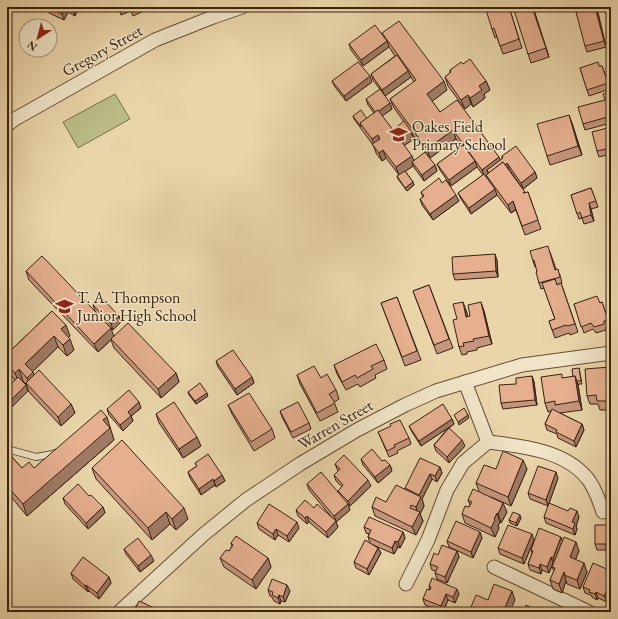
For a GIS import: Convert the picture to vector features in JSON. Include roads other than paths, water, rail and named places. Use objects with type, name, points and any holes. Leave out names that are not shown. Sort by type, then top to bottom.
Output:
[{"type":"street","name":"Gregory Street","points":[[10,118],[155,40],[242,7]]},
{"type":"street","name":"Warren Street","points":[[119,612],[209,531],[246,500],[300,464],[357,430],[436,391],[465,382],[522,365],[611,353]]},
{"type":"street","points":[[465,382],[488,442]]},
{"type":"street","points":[[406,584],[428,540],[447,490],[463,463],[488,442],[517,445],[545,452],[571,464],[588,478],[603,512]]},
{"type":"street","points":[[494,567],[589,612]]},
{"type":"lane","points":[[7,449],[36,457],[53,454],[59,450]]},
{"type":"place","name":"Oakes Field Primary School","points":[[399,135]]},
{"type":"place","name":"T. A. Thompson Junior High School","points":[[64,306]]}]
